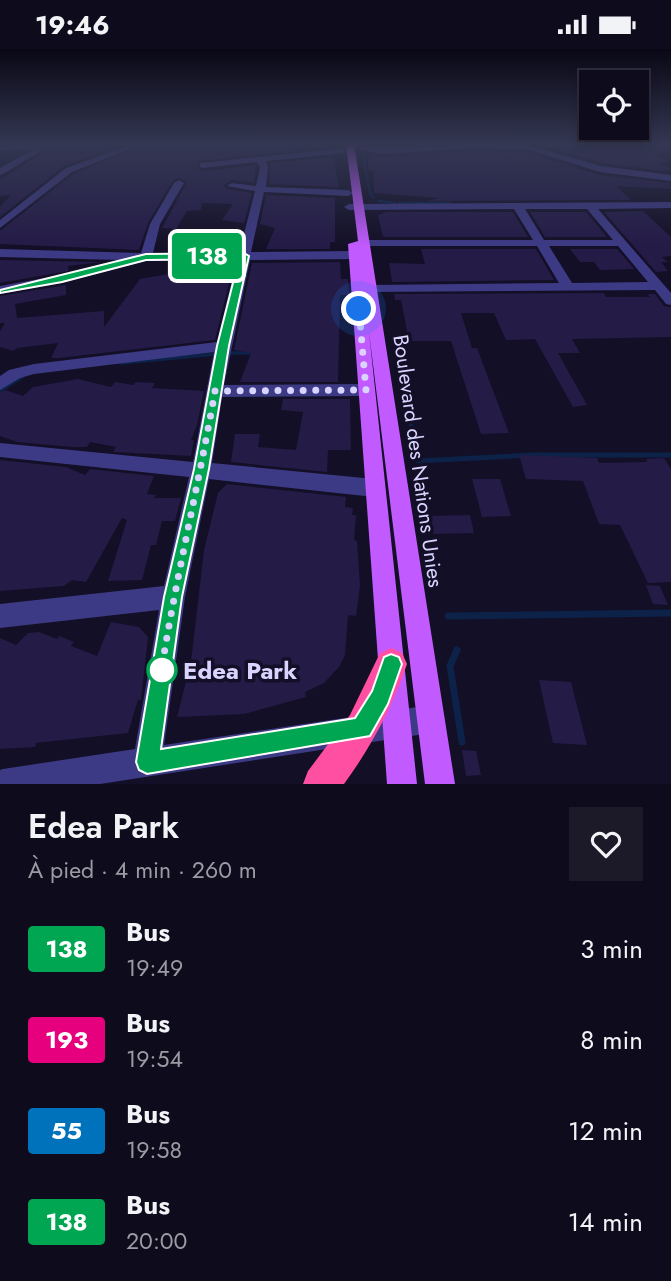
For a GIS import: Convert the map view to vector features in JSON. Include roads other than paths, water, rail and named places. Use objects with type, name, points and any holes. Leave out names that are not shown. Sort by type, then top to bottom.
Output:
[{"type":"highway","points":[[321,784],[351,747],[380,697],[391,664]]},
{"type":"main road","name":"Boulevard des Nations Unies","points":[[349,178],[360,249],[370,289],[440,784]]},
{"type":"main road","name":"Boulevard des Nations Unies","points":[[360,249],[366,390],[402,784]]},
{"type":"main road","points":[[371,444],[393,445]]},
{"type":"main road","points":[[382,562],[410,562]]},
{"type":"street","points":[[0,225],[59,178]]},
{"type":"street","points":[[147,762],[173,597],[201,469],[223,346],[261,178]]},
{"type":"street","points":[[146,257],[155,224],[179,184]]},
{"type":"street","points":[[232,186],[352,202],[671,205]]},
{"type":"street","points":[[517,205],[568,287]]},
{"type":"street","points":[[590,206],[671,301]]},
{"type":"street","points":[[0,253],[146,257],[244,256],[360,249],[622,243]]},
{"type":"street","points":[[0,290],[62,279],[146,257]]},
{"type":"street","points":[[370,289],[658,286]]},
{"type":"street","points":[[0,384],[8,372],[223,346]]},
{"type":"street","points":[[215,391],[366,390]]},
{"type":"street","points":[[0,450],[374,488]]},
{"type":"street","points":[[0,616],[173,597]]},
{"type":"street","points":[[3,784],[431,719]]},
{"type":"waterway","points":[[367,178],[370,193],[374,198]]},
{"type":"waterway","points":[[379,201],[395,203]]},
{"type":"waterway","points":[[399,203],[450,203]]},
{"type":"waterway","points":[[225,353],[251,353]]},
{"type":"waterway","points":[[121,363],[216,354]]},
{"type":"waterway","points":[[402,376],[412,428]]},
{"type":"waterway","points":[[0,391],[22,377]]},
{"type":"waterway","points":[[411,426],[413,436]]},
{"type":"waterway","points":[[418,461],[534,455],[671,455]]},
{"type":"waterway","points":[[448,616],[671,613]]},
{"type":"waterway","points":[[457,650],[450,666],[462,742]]},
{"type":"place","name":"Edea Park","points":[[162,670]]}]
